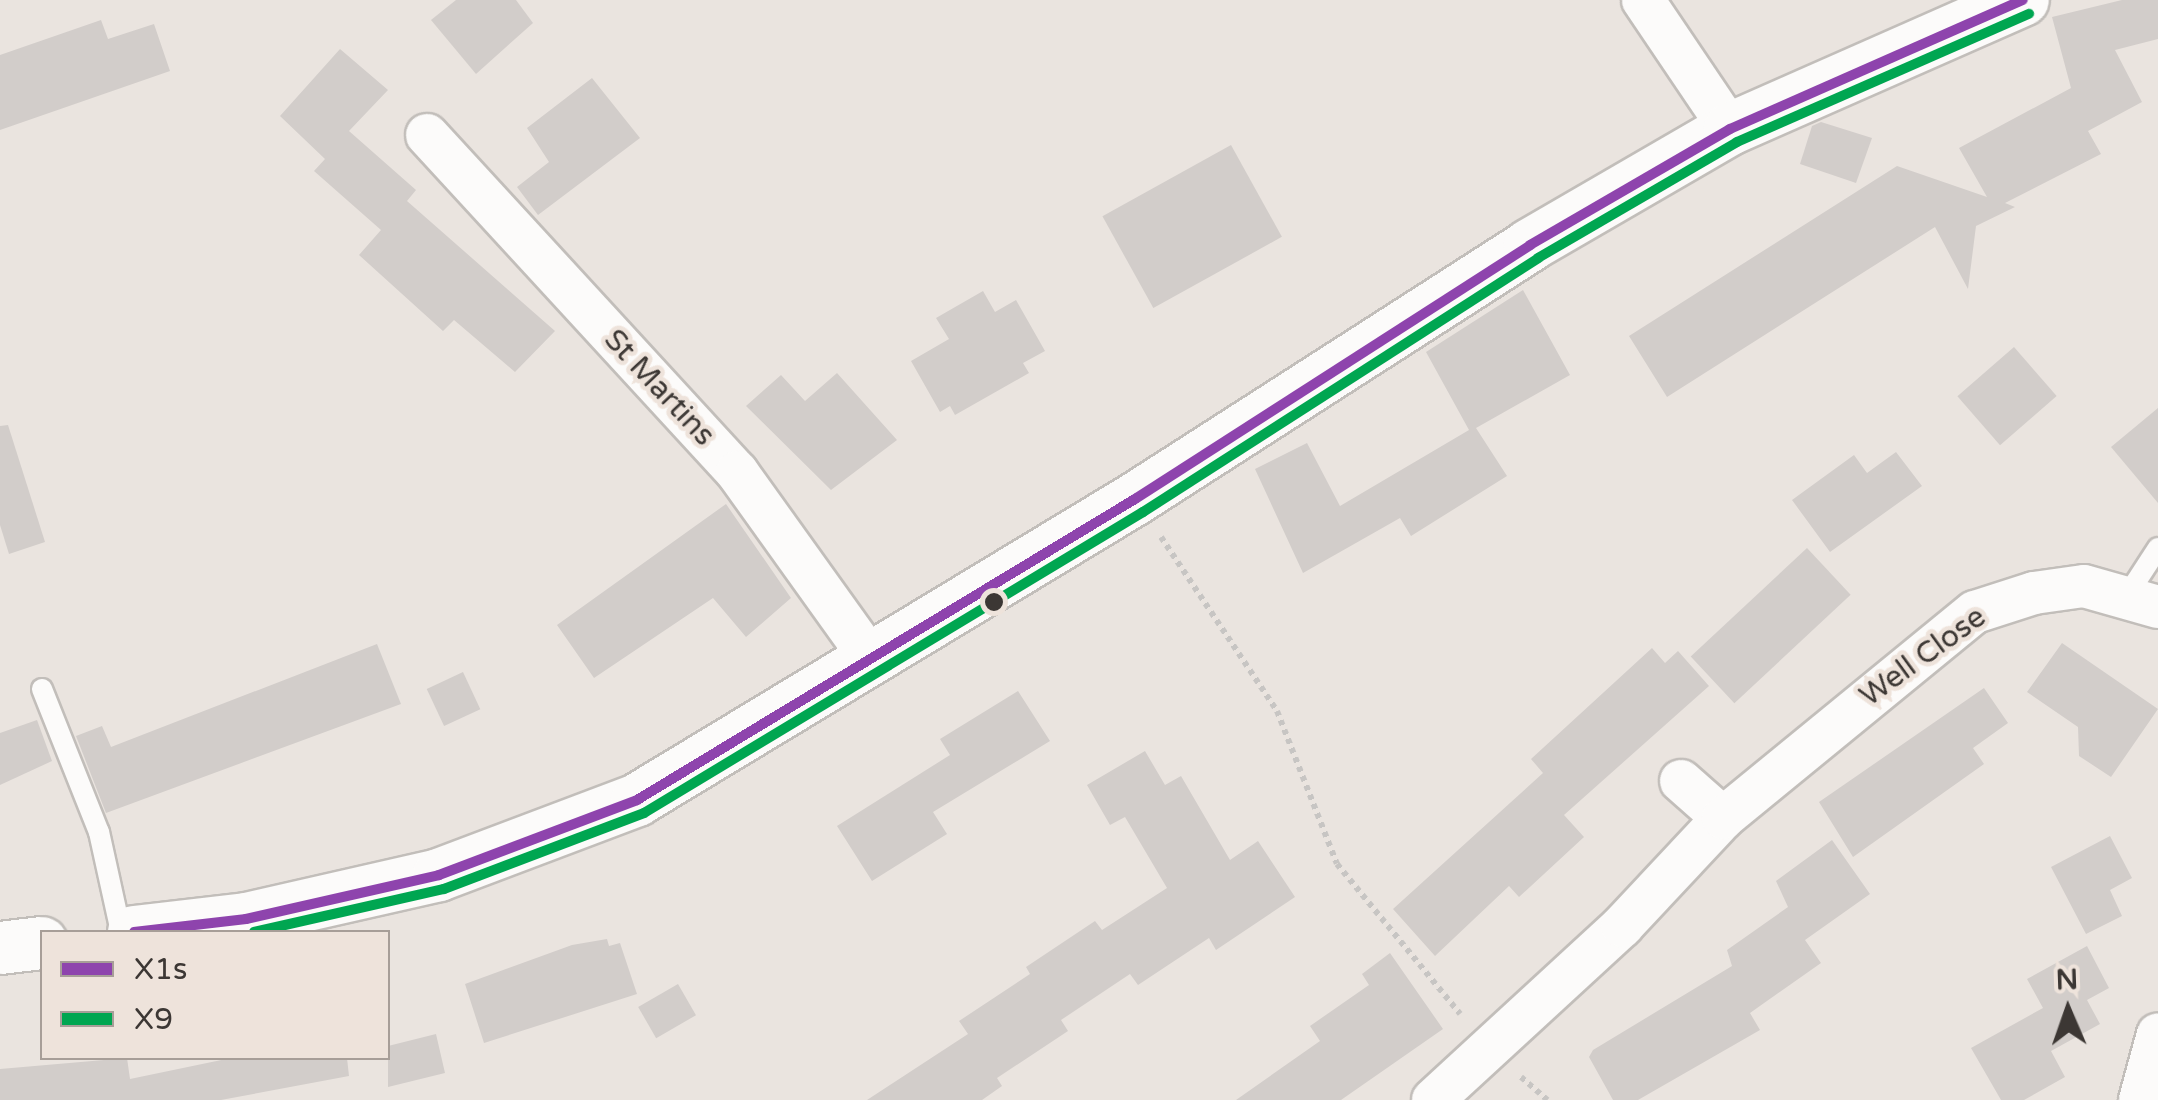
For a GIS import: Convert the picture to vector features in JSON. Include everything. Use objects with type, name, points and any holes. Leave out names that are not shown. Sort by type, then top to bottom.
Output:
[{"type":"street","points":[[1643,0],[1730,129]]},
{"type":"street","points":[[151,930],[246,919],[439,875],[638,800],[1135,499],[1530,245],[1730,129],[2023,0]]},
{"type":"street","name":"St Martins","points":[[427,135],[737,472],[870,658]]},
{"type":"street","name":"Well Close","points":[[1433,1100],[1491,1052],[1723,818],[1975,612],[2034,593],[2084,586],[2143,601]]},
{"type":"street","points":[[1681,781],[1723,818]]},
{"type":"street","points":[[0,948],[40,943]]},
{"type":"street","points":[[2140,1100],[2158,1034]]},
{"type":"lane","points":[[2143,601],[2158,548]]},
{"type":"lane","points":[[42,688],[99,832],[121,930]]},
{"type":"path","points":[[1135,499],[1277,711],[1337,864],[1491,1052],[1548,1100]]},
{"type":"building","points":[[456,0],[516,0],[533,23],[476,74],[431,20]]},
{"type":"building","points":[[2122,0],[2158,0],[2158,39],[2115,50],[2142,102],[2088,131],[2101,154],[2005,203],[2015,207],[1976,226],[1968,289],[1935,227],[1667,397],[1629,336],[1897,166],[1987,197],[1959,148],[2071,88],[2052,17]]},
{"type":"building","points":[[101,20],[108,39],[154,24],[170,71],[0,130],[0,55]]},
{"type":"building","points":[[340,49],[388,90],[349,131],[416,190],[407,201],[555,331],[515,372],[454,320],[443,331],[359,255],[381,230],[314,171],[325,159],[280,116]]},
{"type":"building","points":[[592,78],[640,138],[538,215],[517,187],[549,162],[527,128]]},
{"type":"building","points":[[1821,122],[1872,138],[1856,183],[1800,164],[1812,126]]},
{"type":"building","points":[[1231,145],[1282,237],[1153,308],[1102,216]]},
{"type":"building","points":[[1523,290],[1570,375],[1476,428],[1507,476],[1411,536],[1400,518],[1303,573],[1255,469],[1307,443],[1340,506],[1469,430],[1426,352]]},
{"type":"building","points":[[983,291],[995,312],[1016,300],[1045,351],[1023,363],[1029,373],[955,415],[950,406],[940,412],[911,361],[949,339],[936,318]]},
{"type":"building","points":[[2014,347],[2057,396],[2000,445],[1957,396]]},
{"type":"building","points":[[837,373],[897,440],[831,490],[746,406],[781,375],[805,401]]},
{"type":"building","points":[[2158,408],[2158,503],[2111,447]]},
{"type":"building","points":[[8,425],[45,542],[9,554],[0,525],[0,426]]},
{"type":"building","points":[[1896,452],[1922,486],[1830,552],[1792,500],[1854,455],[1867,473]]},
{"type":"building","points":[[726,504],[791,598],[746,637],[713,598],[594,678],[557,625]]},
{"type":"building","points":[[1807,548],[1851,595],[1734,703],[1691,656]]},
{"type":"building","points":[[2062,643],[2158,709],[2111,777],[2079,756],[2078,727],[2027,692]]},
{"type":"building","points":[[377,644],[401,704],[106,813],[76,736],[102,726],[111,747]]},
{"type":"building","points":[[1652,648],[1665,663],[1678,651],[1709,686],[1564,815],[1584,837],[1519,897],[1509,886],[1435,956],[1393,909],[1543,773],[1531,759]]},
{"type":"building","points":[[463,672],[480,709],[444,726],[427,689]]},
{"type":"building","points":[[1984,688],[2008,723],[1973,748],[1984,764],[1853,857],[1819,802]]},
{"type":"building","points":[[1018,691],[1050,741],[933,812],[947,834],[872,881],[837,826],[950,755],[940,739]]},
{"type":"building","points":[[37,720],[52,761],[0,785],[0,733]]},
{"type":"building","points":[[1145,751],[1165,785],[1181,776],[1230,860],[1258,841],[1295,897],[1216,950],[1209,938],[1138,985],[1130,974],[1061,1020],[1068,1031],[997,1078],[1002,1086],[982,1100],[867,1100],[968,1034],[959,1021],[1030,974],[1026,967],[1095,921],[1102,930],[1167,888],[1125,817],[1110,825],[1087,785]]},
{"type":"building","points":[[2110,836],[2132,878],[2110,890],[2122,916],[2086,934],[2051,867]]},
{"type":"building","points":[[1832,840],[1870,894],[1805,940],[1821,963],[1750,1013],[1760,1030],[1638,1100],[1613,1100],[1589,1057],[1593,1050],[1732,966],[1727,950],[1788,907],[1776,881]]},
{"type":"building","points":[[607,939],[609,946],[620,943],[637,994],[484,1043],[465,984],[572,945]]},
{"type":"building","points":[[2087,946],[2109,988],[2087,1000],[2100,1024],[2051,1051],[2065,1077],[2024,1100],[2001,1100],[1971,1048],[2043,1008],[2027,979]]},
{"type":"building","points":[[1390,953],[1443,1029],[1341,1100],[1236,1100],[1320,1041],[1310,1026],[1369,985],[1362,974]]},
{"type":"building","points":[[678,984],[696,1015],[656,1038],[638,1007]]},
{"type":"building","points":[[436,1034],[445,1073],[388,1087],[390,1046]]},
{"type":"building","points":[[127,1060],[130,1079],[221,1060],[347,1060],[349,1076],[221,1100],[0,1100],[0,1069]]},
{"type":"transit line","name":"X1s","points":[[151,930],[246,919],[439,875],[637,800],[1135,499],[1530,245],[1730,129],[2023,0]]},
{"type":"transit line","name":"X9","points":[[263,930],[444,889],[644,813],[1143,512],[1538,258],[1737,142],[2029,14]]}]
